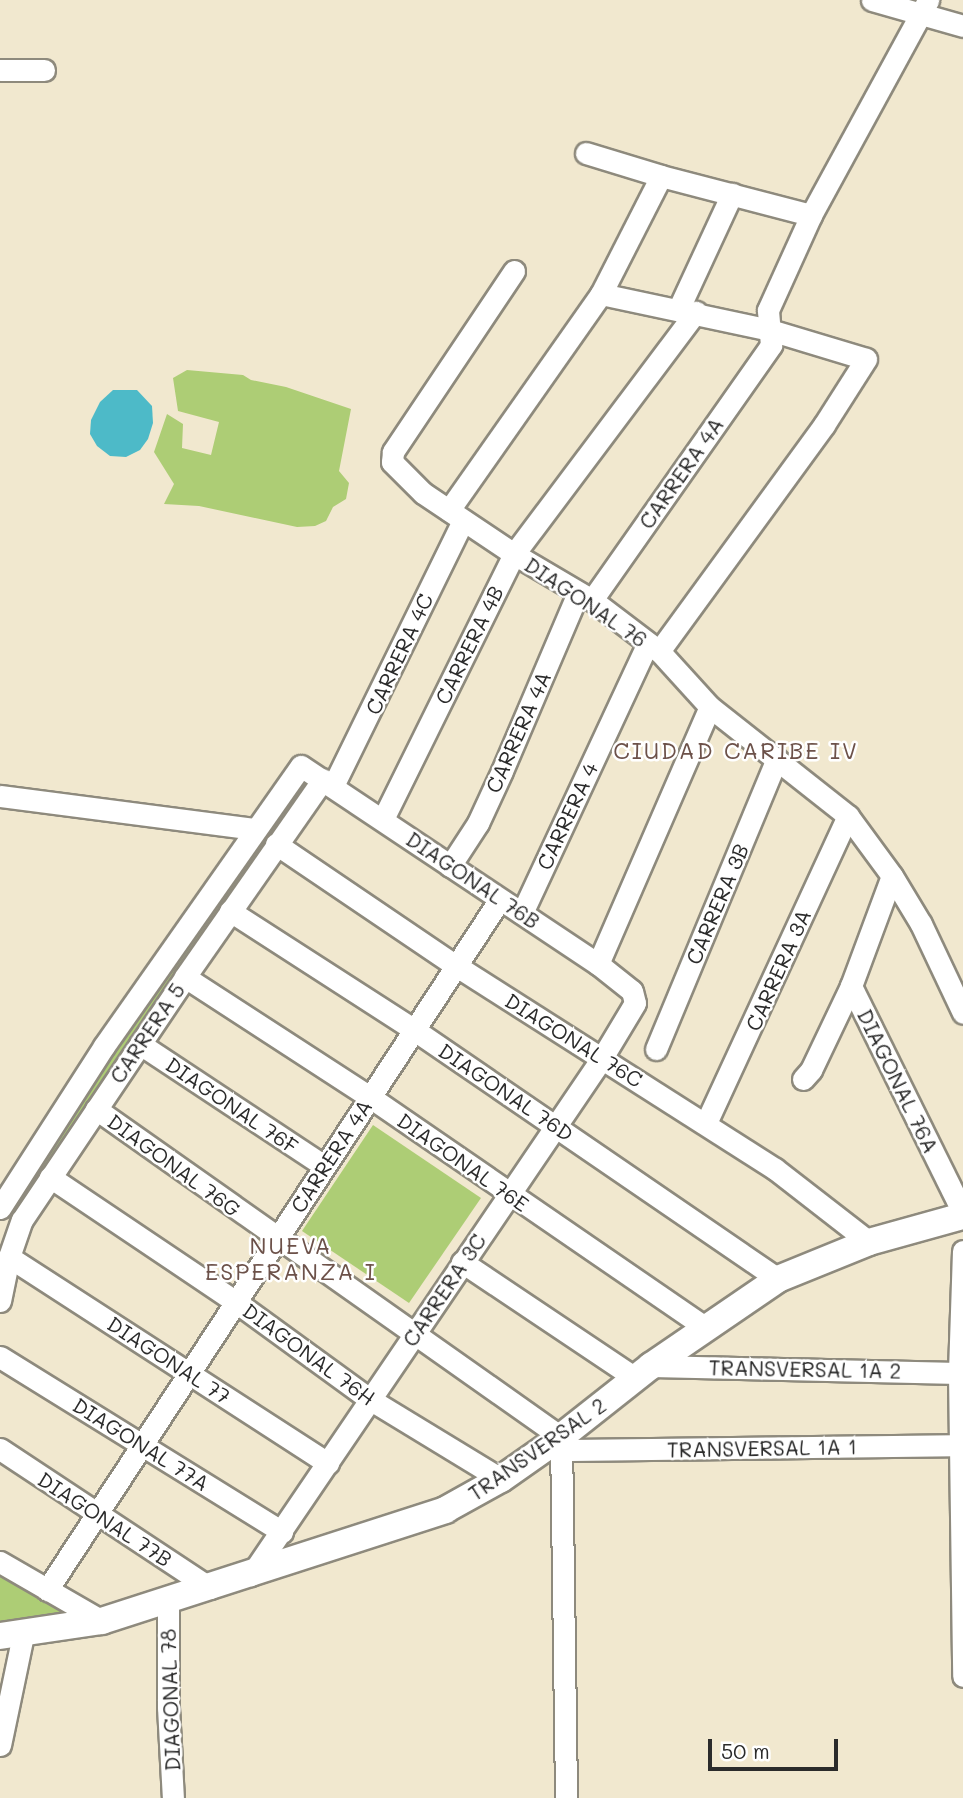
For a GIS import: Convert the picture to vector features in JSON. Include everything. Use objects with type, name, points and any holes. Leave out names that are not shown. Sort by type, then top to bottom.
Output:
[{"type":"street","points":[[872,0],[924,8],[963,26]]},
{"type":"street","points":[[601,294],[687,310],[771,337],[768,310],[811,215],[924,8]]},
{"type":"street","points":[[0,70],[44,70]]},
{"type":"street","points":[[586,153],[811,215]]},
{"type":"street","name":"CARRERA 4C","points":[[328,783],[456,515],[601,294],[662,176]]},
{"type":"street","name":"CARRERA 4B","points":[[383,819],[514,554],[687,310],[732,194]]},
{"type":"street","name":"DIAGONAL 76","points":[[514,271],[393,452],[391,457],[396,467],[423,493],[514,554],[585,597],[654,647],[710,707],[848,816],[892,876],[920,923],[963,1013]]},
{"type":"street","name":"CARRERA 4A","points":[[450,866],[478,823],[585,597],[771,337]]},
{"type":"street","name":"CARRERA 4","points":[[522,913],[654,647],[824,425],[866,359],[771,337]]},
{"type":"street","points":[[598,964],[710,707]]},
{"type":"street","name":"CARRERA 3B","points":[[656,1048],[777,759]]},
{"type":"street","name":"DIAGONAL 76B","points":[[300,766],[598,964],[628,986],[635,996],[635,1003]]},
{"type":"street","name":"CARRERA 5","points":[[0,1208],[104,1046],[253,829],[300,766]]},
{"type":"street","name":"CARRERA 5","points":[[0,1301],[9,1257],[8,1232],[50,1177],[276,844],[328,783]]},
{"type":"street","points":[[0,796],[253,829]]},
{"type":"street","name":"CARRERA 3A","points":[[706,1123],[848,816]]},
{"type":"street","name":"DIAGONAL 76C","points":[[276,844],[455,965],[706,1123],[804,1189],[869,1242]]},
{"type":"street","points":[[803,1079],[811,1070],[851,986],[892,876]]},
{"type":"street","name":"CARRERA 4A","points":[[47,1590],[144,1446],[500,899]]},
{"type":"street","name":"DIAGONAL 76D","points":[[230,911],[413,1029],[778,1279]]},
{"type":"street","name":"DIAGONAL 76E","points":[[185,977],[370,1097],[705,1327]]},
{"type":"street","name":"DIAGONAL 76A","points":[[851,986],[963,1214]]},
{"type":"street","name":"CARRERA 3C","points":[[251,1575],[602,1058],[635,1003]]},
{"type":"street","name":"DIAGONAL 76F","points":[[140,1044],[324,1166]]},
{"type":"street","name":"DIAGONAL 76G","points":[[96,1109],[278,1240],[416,1333],[561,1443]]},
{"type":"street","name":"DIAGONAL 76H","points":[[50,1177],[236,1301],[371,1400],[501,1479]]},
{"type":"street","name":"TRANSVERSAL 2","points":[[11,1636],[102,1621],[168,1602],[445,1510],[561,1443],[643,1371],[778,1279],[869,1242],[963,1214]]},
{"type":"street","points":[[963,1251],[963,1676]]},
{"type":"street","name":"DIAGONAL 77","points":[[9,1257],[328,1463]]},
{"type":"street","points":[[462,1262],[643,1371]]},
{"type":"street","name":"DIAGONAL 77A","points":[[0,1357],[282,1532]]},
{"type":"street","name":"TRANSVERSAL 1A 2","points":[[643,1371],[961,1364]]},
{"type":"street","points":[[561,1443],[566,1798]]},
{"type":"street","name":"TRANSVERSAL 1A 1","points":[[561,1443],[962,1446]]},
{"type":"street","name":"DIAGONAL 77B","points":[[0,1449],[210,1588]]},
{"type":"street","points":[[0,1562],[102,1621]]},
{"type":"street","name":"DIAGONAL 78","points":[[168,1602],[168,1707],[173,1798]]},
{"type":"street","points":[[0,1745],[11,1636]]},
{"type":"green space","points":[[187,370],[243,375],[251,380],[286,387],[351,409],[339,471],[349,483],[346,499],[333,507],[326,521],[315,526],[297,527],[199,506],[164,504],[174,484],[154,452],[167,414],[183,424],[182,448],[211,455],[219,422],[178,411],[173,378]]},
{"type":"green space","points":[[300,773],[313,779],[16,1217],[4,1213]]},
{"type":"green space","points":[[373,1125],[481,1198],[409,1303],[302,1231]]},
{"type":"green space","points":[[0,1573],[62,1609],[71,1618],[0,1629]]},
{"type":"water","points":[[113,390],[137,390],[152,406],[153,423],[148,439],[140,450],[126,457],[110,456],[97,446],[90,434],[91,420],[100,402]]},
{"type":"district","name":"CIUDAD CARIBE IV","points":[[736,750]]},
{"type":"district","name":"NUEVA ESPERANZA I","points":[[291,1258]]}]
